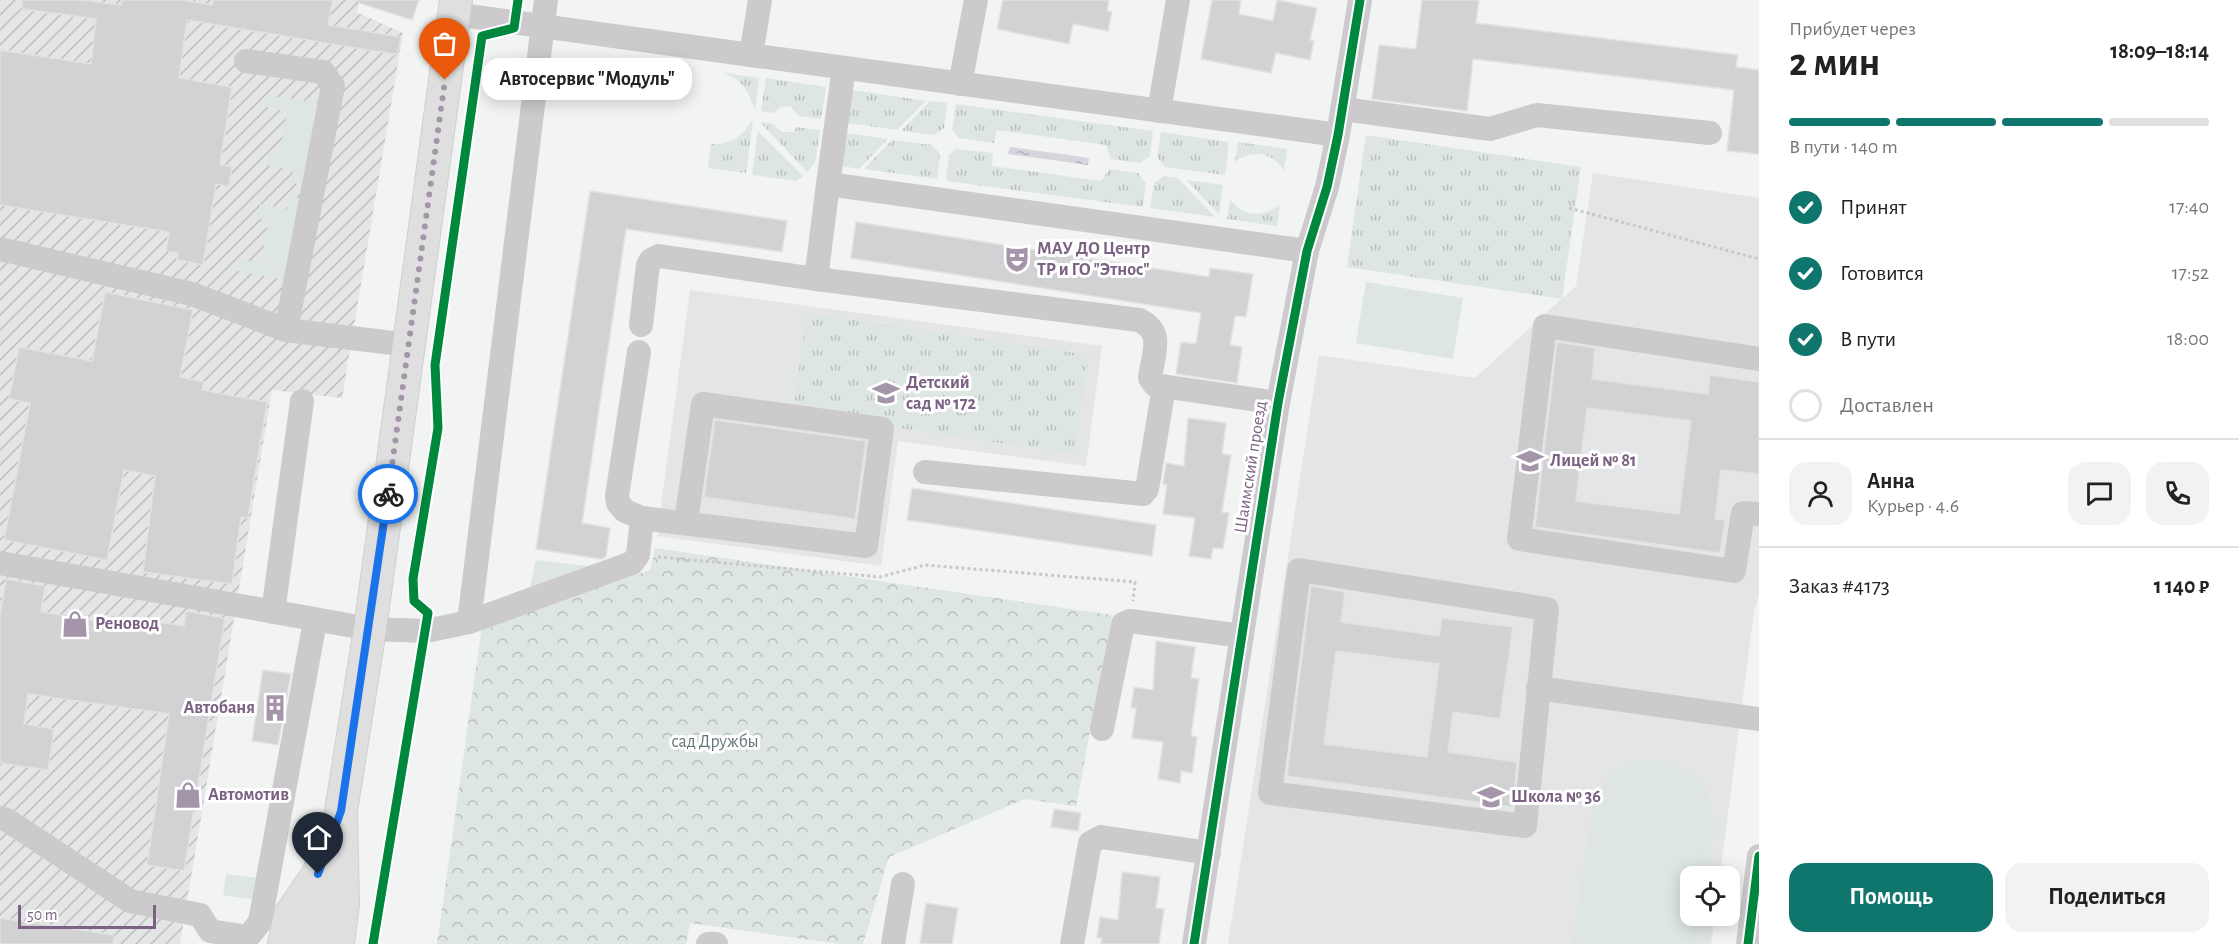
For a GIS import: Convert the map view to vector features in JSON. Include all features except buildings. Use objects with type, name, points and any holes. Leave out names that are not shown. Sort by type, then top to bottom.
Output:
[{"type":"main road","points":[[338,944],[343,904],[341,811],[370,629],[455,7]]},
{"type":"main road","points":[[310,944],[318,874],[341,811]]},
{"type":"main road","points":[[284,944],[290,915],[318,874]]},
{"type":"street","points":[[469,622],[546,0]]},
{"type":"street","points":[[751,55],[760,0]]},
{"type":"street","points":[[960,84],[976,0]]},
{"type":"street","points":[[1159,111],[1178,0]]},
{"type":"street","name":"Шаимский проезд","points":[[1194,944],[1278,403],[1307,251],[1327,188],[1338,135],[1360,0]]},
{"type":"street","points":[[455,7],[543,26],[1338,135]]},
{"type":"street","points":[[246,61],[323,72],[333,86],[286,330]]},
{"type":"street","points":[[816,279],[844,68]]},
{"type":"street","points":[[1343,109],[1490,129],[1537,115],[1710,133]]},
{"type":"street","points":[[828,184],[1307,251]]},
{"type":"street","points":[[0,249],[192,294],[286,330],[409,345]]},
{"type":"street","points":[[641,325],[648,266],[651,260],[659,256],[816,279],[1139,320],[1150,326],[1156,335],[1150,378],[1155,385],[1278,403]]},
{"type":"street","points":[[1759,358],[1545,326],[1519,539],[1734,571],[1743,513],[1759,514]]},
{"type":"street","points":[[639,352],[617,496],[618,503],[625,511],[642,518],[866,546],[882,429],[703,404],[686,522]]},
{"type":"street","points":[[925,472],[1143,494],[1147,489],[1164,387]]},
{"type":"street","points":[[273,612],[302,400]]},
{"type":"street","points":[[0,563],[315,621],[370,629],[426,631],[469,622],[632,563],[638,555],[642,518]]},
{"type":"street","points":[[1299,570],[1547,609],[1538,688],[1525,826],[1269,793],[1299,570]]},
{"type":"street","points":[[0,818],[7,820],[130,901],[200,915],[210,931],[248,937],[261,921],[315,621]]},
{"type":"street","points":[[1102,729],[1123,624],[1130,621],[1242,636]]},
{"type":"street","points":[[1538,688],[1759,719]]},
{"type":"street","points":[[1072,944],[1090,843],[1094,839],[1101,837],[1209,853]]},
{"type":"street","points":[[1748,944],[1756,896],[1759,856]]},
{"type":"street","points":[[893,944],[903,884]]},
{"type":"street","points":[[708,944],[716,944]]},
{"type":"path","points":[[372,944],[426,631],[428,613],[414,601],[413,579],[438,428],[435,365],[482,36]]},
{"type":"path","points":[[1569,208],[1759,259]]},
{"type":"path","points":[[638,555],[879,577],[926,565],[1135,582],[1130,621]]},
{"type":"shaded area","points":[[0,0],[361,0],[356,12],[403,33],[342,398],[272,390],[180,944],[0,944]]},
{"type":"shaded area","points":[[1593,173],[1759,198],[1759,594],[1754,611],[1721,866],[1680,866],[1680,926],[1713,926],[1711,944],[1228,944],[1319,355],[1475,378],[1576,286]]},
{"type":"shaded area","name":"Детский сад № 172","points":[[690,290],[1102,346],[1086,466],[898,441],[881,566],[657,536]]},
{"type":"green space","points":[[721,72],[759,78],[755,110],[740,82]]},
{"type":"green space","points":[[766,78],[826,87],[821,119],[799,116],[790,106],[780,107],[774,113],[761,111]]},
{"type":"green space","points":[[853,90],[926,101],[897,130],[848,123]]},
{"type":"green space","points":[[268,95],[323,104],[309,186],[291,183],[293,170],[266,165],[269,151],[280,153],[287,111],[266,107]]},
{"type":"green space","points":[[930,101],[947,103],[944,128],[934,135],[901,131]]},
{"type":"green space","points":[[956,104],[1153,131],[1150,156],[1140,163],[1111,159],[1106,145],[997,130],[994,143],[959,138],[952,130]]},
{"type":"green space","points":[[753,121],[746,173],[708,168],[711,144],[735,139]]},
{"type":"green space","points":[[760,122],[773,124],[782,132],[793,132],[797,127],[820,130],[815,163],[807,172]]},
{"type":"green space","points":[[758,131],[803,176],[797,181],[752,175]]},
{"type":"green space","points":[[1161,132],[1229,142],[1225,175],[1165,167],[1157,157]]},
{"type":"green space","points":[[847,133],[888,139],[859,169],[842,166]]},
{"type":"green space","points":[[1366,135],[1581,167],[1562,299],[1347,267]]},
{"type":"green space","points":[[892,140],[932,145],[940,154],[937,179],[864,169]]},
{"type":"green space","points":[[1238,142],[1287,149],[1284,171],[1274,160],[1262,154],[1248,155],[1235,162]]},
{"type":"green space","points":[[957,149],[993,153],[992,166],[1101,181],[1109,169],[1138,173],[1146,183],[1143,207],[946,181],[949,155]]},
{"type":"green space","points":[[1164,176],[1178,178],[1215,217],[1150,208],[1154,183]]},
{"type":"green space","points":[[1186,180],[1223,185],[1219,214]]},
{"type":"green space","points":[[289,196],[306,199],[292,281],[237,271],[239,259],[261,263],[268,221],[257,218],[260,204],[287,209]]},
{"type":"green space","points":[[1230,199],[1241,209],[1254,214],[1267,212],[1280,204],[1277,226],[1227,219]]},
{"type":"green space","points":[[1366,282],[1463,298],[1453,359],[1356,343]]},
{"type":"green space","points":[[807,313],[1089,355],[1074,454],[793,412]]},
{"type":"green space","name":"сад Дружбы","points":[[655,548],[1112,615],[1076,806],[1025,799],[889,857],[863,944],[839,944],[690,923],[686,944],[437,944],[482,626],[650,570]]},
{"type":"green space","points":[[536,560],[604,568],[545,589],[530,587]]},
{"type":"green space","points":[[1661,760],[1681,769],[1696,779],[1706,791],[1711,805],[1713,821],[1708,866],[1680,866],[1680,926],[1700,926],[1697,944],[1572,944],[1594,801],[1611,775],[1625,766],[1640,761]]},
{"type":"green space","points":[[226,874],[258,878],[255,900],[223,895]]},
{"type":"water","points":[[1010,147],[1089,158],[1088,165],[1008,154]]},
{"type":"cycle path","points":[[373,944],[428,613],[414,601],[413,579],[438,428],[435,365],[482,36],[514,28],[518,0]]},
{"type":"cycle path","points":[[1194,944],[1278,403],[1307,251],[1327,187],[1338,135],[1360,0]]},
{"type":"cycle path","points":[[1748,944],[1759,856]]},
{"type":"way so far","points":[[388,494],[445,80]]},
{"type":"place","name":"Автосервис \"Модуль\"","points":[[445,80]]},
{"type":"place","name":"МАУ ДО Центр ТР и ГО \"Этнос\"","points":[[1017,259]]},
{"type":"place","name":"Детский сад № 172","points":[[886,393]]},
{"type":"place","name":"Лицей № 81","points":[[1530,461]]},
{"type":"place","name":"Реновод","points":[[75,624]]},
{"type":"place","name":"Автобаня","points":[[275,708]]},
{"type":"place","name":"Автомотив","points":[[188,795]]},
{"type":"place","name":"Школа № 36","points":[[1491,797]]},
{"type":"route","points":[[318,874],[341,811],[370,629],[388,494]]}]
